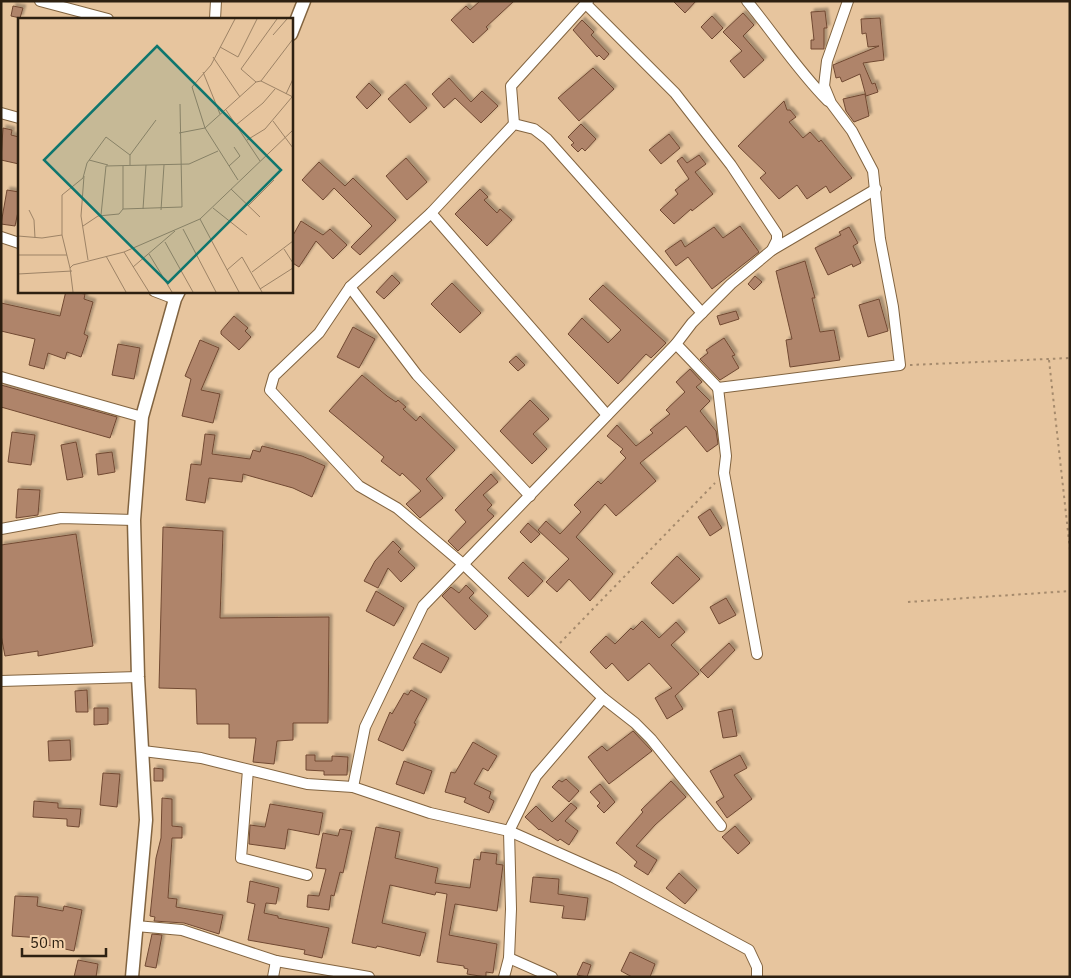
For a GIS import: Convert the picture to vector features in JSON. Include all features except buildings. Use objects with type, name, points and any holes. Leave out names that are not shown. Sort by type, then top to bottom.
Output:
[{"type":"street","points":[[40,1],[104,18]]},
{"type":"street","points":[[215,18],[216,1]]},
{"type":"street","points":[[292,31],[304,1]]},
{"type":"street","points":[[718,388],[900,365],[893,306],[880,239],[873,171],[852,131],[830,103],[804,77],[784,46],[748,1]]},
{"type":"street","points":[[830,103],[824,86],[827,62],[848,1]]},
{"type":"street","points":[[721,826],[652,739],[603,698],[463,564],[397,508],[359,486],[270,390],[274,376],[319,333],[350,287],[431,213],[514,124],[510,86],[587,3],[674,93],[732,165],[777,234],[777,240],[772,250]]},
{"type":"street","points":[[1,113],[18,118]]},
{"type":"street","points":[[514,124],[534,129],[546,139],[702,313]]},
{"type":"street","points":[[353,787],[365,727],[423,606],[676,344],[702,313],[731,284],[772,250],[876,189]]},
{"type":"street","points":[[431,213],[607,415]]},
{"type":"street","points":[[1,237],[18,243]]},
{"type":"street","points":[[350,287],[417,375],[530,496]]},
{"type":"street","points":[[132,977],[146,820],[138,677],[134,520],[142,417],[177,295],[160,292]]},
{"type":"street","points":[[676,344],[718,388],[726,456],[724,473],[757,654]]},
{"type":"street","points":[[1,377],[142,417]]},
{"type":"street","points":[[1,529],[61,518],[134,520]]},
{"type":"street","points":[[1,681],[138,677]]},
{"type":"street","points":[[504,977],[509,958],[509,831],[536,776],[603,698]]},
{"type":"street","points":[[143,750],[201,758],[307,784],[353,787],[430,812],[509,831],[615,878],[749,950],[758,967],[757,977]]},
{"type":"street","points":[[248,770],[241,858],[307,875]]},
{"type":"street","points":[[136,926],[182,930],[276,960],[369,977]]},
{"type":"street","points":[[509,958],[552,977]]},
{"type":"street","points":[[273,977],[276,960]]},
{"type":"path","points":[[900,365],[1070,358]]},
{"type":"path","points":[[1049,360],[1070,550]]},
{"type":"path","points":[[554,650],[724,473]]},
{"type":"path","points":[[908,602],[1070,591]]}]
